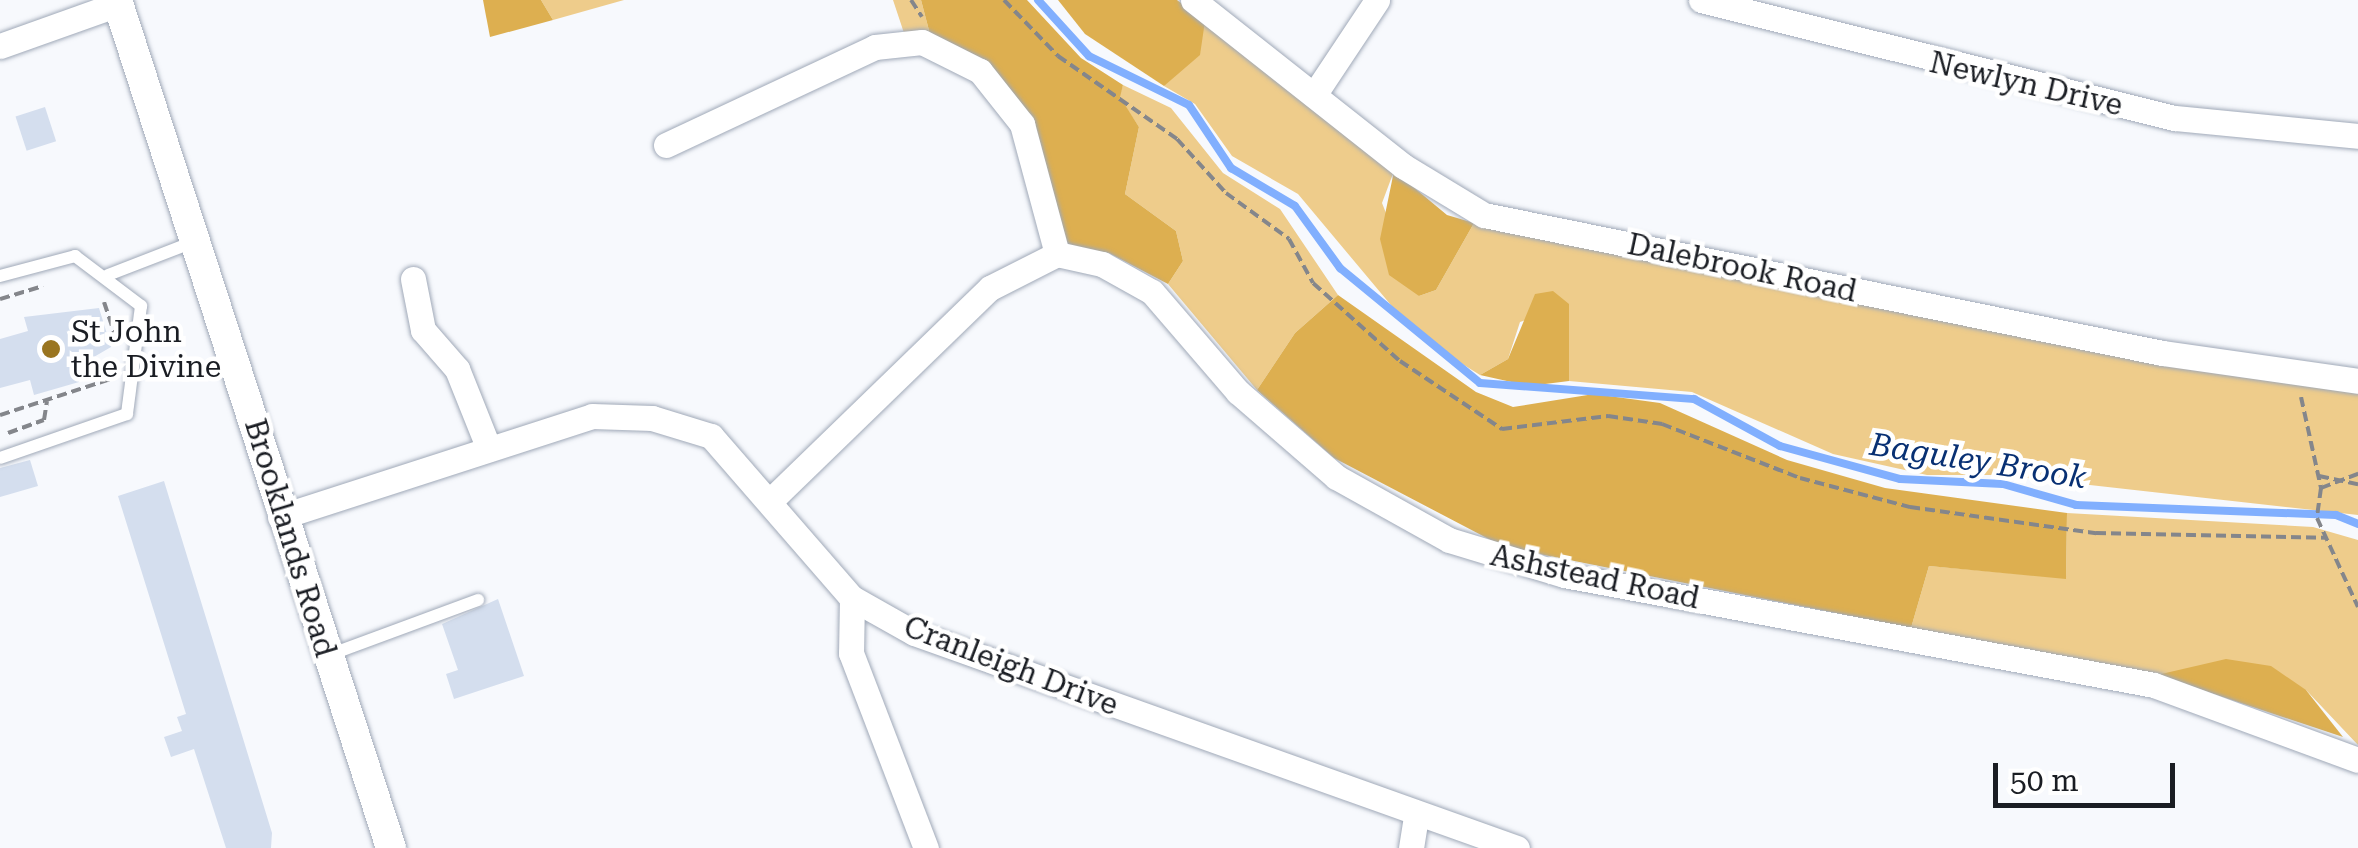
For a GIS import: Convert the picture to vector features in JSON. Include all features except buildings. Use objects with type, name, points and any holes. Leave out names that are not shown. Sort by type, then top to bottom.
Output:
[{"type":"street","name":"Dalebrook Road","points":[[1193,0],[1456,204],[1484,215],[2295,373],[2358,381]]},
{"type":"street","points":[[1314,95],[1377,0]]},
{"type":"street","name":"Newlyn Drive","points":[[1701,0],[2175,118],[2358,136]]},
{"type":"street","points":[[0,46],[117,2]]},
{"type":"street","name":"Brooklands Road","points":[[117,2],[280,517],[391,848]]},
{"type":"street","points":[[666,145],[875,47],[922,42],[980,71],[1022,124],[1057,254],[990,288],[770,501]]},
{"type":"street","name":"Ashstead Road","points":[[1057,254],[1102,264],[1152,292],[1238,392],[1336,477],[1449,540],[1564,575],[2154,686],[2358,760]]},
{"type":"street","points":[[414,279],[423,330],[457,369],[489,450]]},
{"type":"street","name":"Cranleigh Drive","points":[[280,517],[592,416],[652,418],[712,436],[852,598],[914,633],[1416,816],[1517,848]]},
{"type":"street","points":[[852,598],[851,654],[926,848]]},
{"type":"street","points":[[1411,848],[1416,816]]},
{"type":"lane","points":[[108,275],[191,242]]},
{"type":"lane","points":[[0,276],[75,256],[108,275],[141,306],[128,414],[0,458]]},
{"type":"lane","points":[[326,656],[478,600]]},
{"type":"path","points":[[1004,0],[1058,56],[1177,139],[1226,192],[1289,238],[1313,282],[1400,361],[1502,429],[1626,419],[1910,507],[2096,533],[2326,538]]},
{"type":"path","points":[[92,264],[122,356]]},
{"type":"path","points":[[0,298],[56,281]]},
{"type":"path","points":[[2295,373],[2321,488],[2317,518],[2358,607]]},
{"type":"path","points":[[0,415],[128,374]]},
{"type":"path","points":[[8,433],[44,420],[47,401]]},
{"type":"path","points":[[2321,488],[2358,474]]},
{"type":"path","points":[[2319,476],[2358,484]]},
{"type":"shaded area","points":[[483,0],[541,0],[553,20],[490,37]]},
{"type":"shaded area","points":[[541,0],[624,0],[553,20]]},
{"type":"shaded area","points":[[893,0],[921,0],[931,38],[905,36]]},
{"type":"shaded area","points":[[921,0],[1027,0],[1081,58],[1123,85],[1120,97],[1139,127],[1125,194],[1176,231],[1183,261],[1168,284],[1109,253],[1063,247],[1025,111],[931,38]]},
{"type":"shaded area","points":[[1058,0],[1177,0],[1205,21],[1200,55],[1164,86],[1085,34]]},
{"type":"shaded area","points":[[1205,21],[1394,171],[1382,203],[1419,296],[1436,290],[1474,223],[2240,377],[2358,390],[2358,515],[2001,475],[1927,475],[1833,454],[1692,392],[1569,381],[1569,305],[1520,322],[1508,359],[1480,375],[1416,335],[1298,194],[1232,156],[1195,104],[1164,86]]},
{"type":"shaded area","points":[[1123,85],[1171,108],[1223,173],[1280,209],[1338,295],[1295,333],[1257,390],[1168,284],[1183,261],[1176,231],[1125,194],[1139,127],[1119,97]]},
{"type":"shaded area","points":[[1394,171],[1447,215],[1474,223],[1436,290],[1419,296],[1389,275],[1380,239]]},
{"type":"shaded area","points":[[1553,291],[1569,304],[1569,381],[1529,386],[1480,375],[1508,359],[1535,294]]},
{"type":"shaded area","points":[[1338,295],[1476,392],[1513,407],[1594,394],[1660,403],[1787,460],[1885,488],[2067,513],[2066,579],[1929,566],[1911,628],[1504,547],[1334,458],[1257,390],[1295,333]]},
{"type":"shaded area","points":[[2067,513],[2313,527],[2358,540],[2358,745],[2306,690],[2157,675],[1911,628],[1929,566],[2066,578]]},
{"type":"shaded area","points":[[2226,659],[2271,666],[2306,690],[2343,737],[2157,675]]},
{"type":"waterway","name":"Baguley Brook","points":[[1038,0],[1089,56],[1189,105],[1231,168],[1295,206],[1340,268],[1480,383],[1694,399],[1780,446],[1900,479],[2003,484],[2076,505],[2336,515],[2358,524]]},
{"type":"place","name":"St John the Divine","points":[[51,349]]}]
